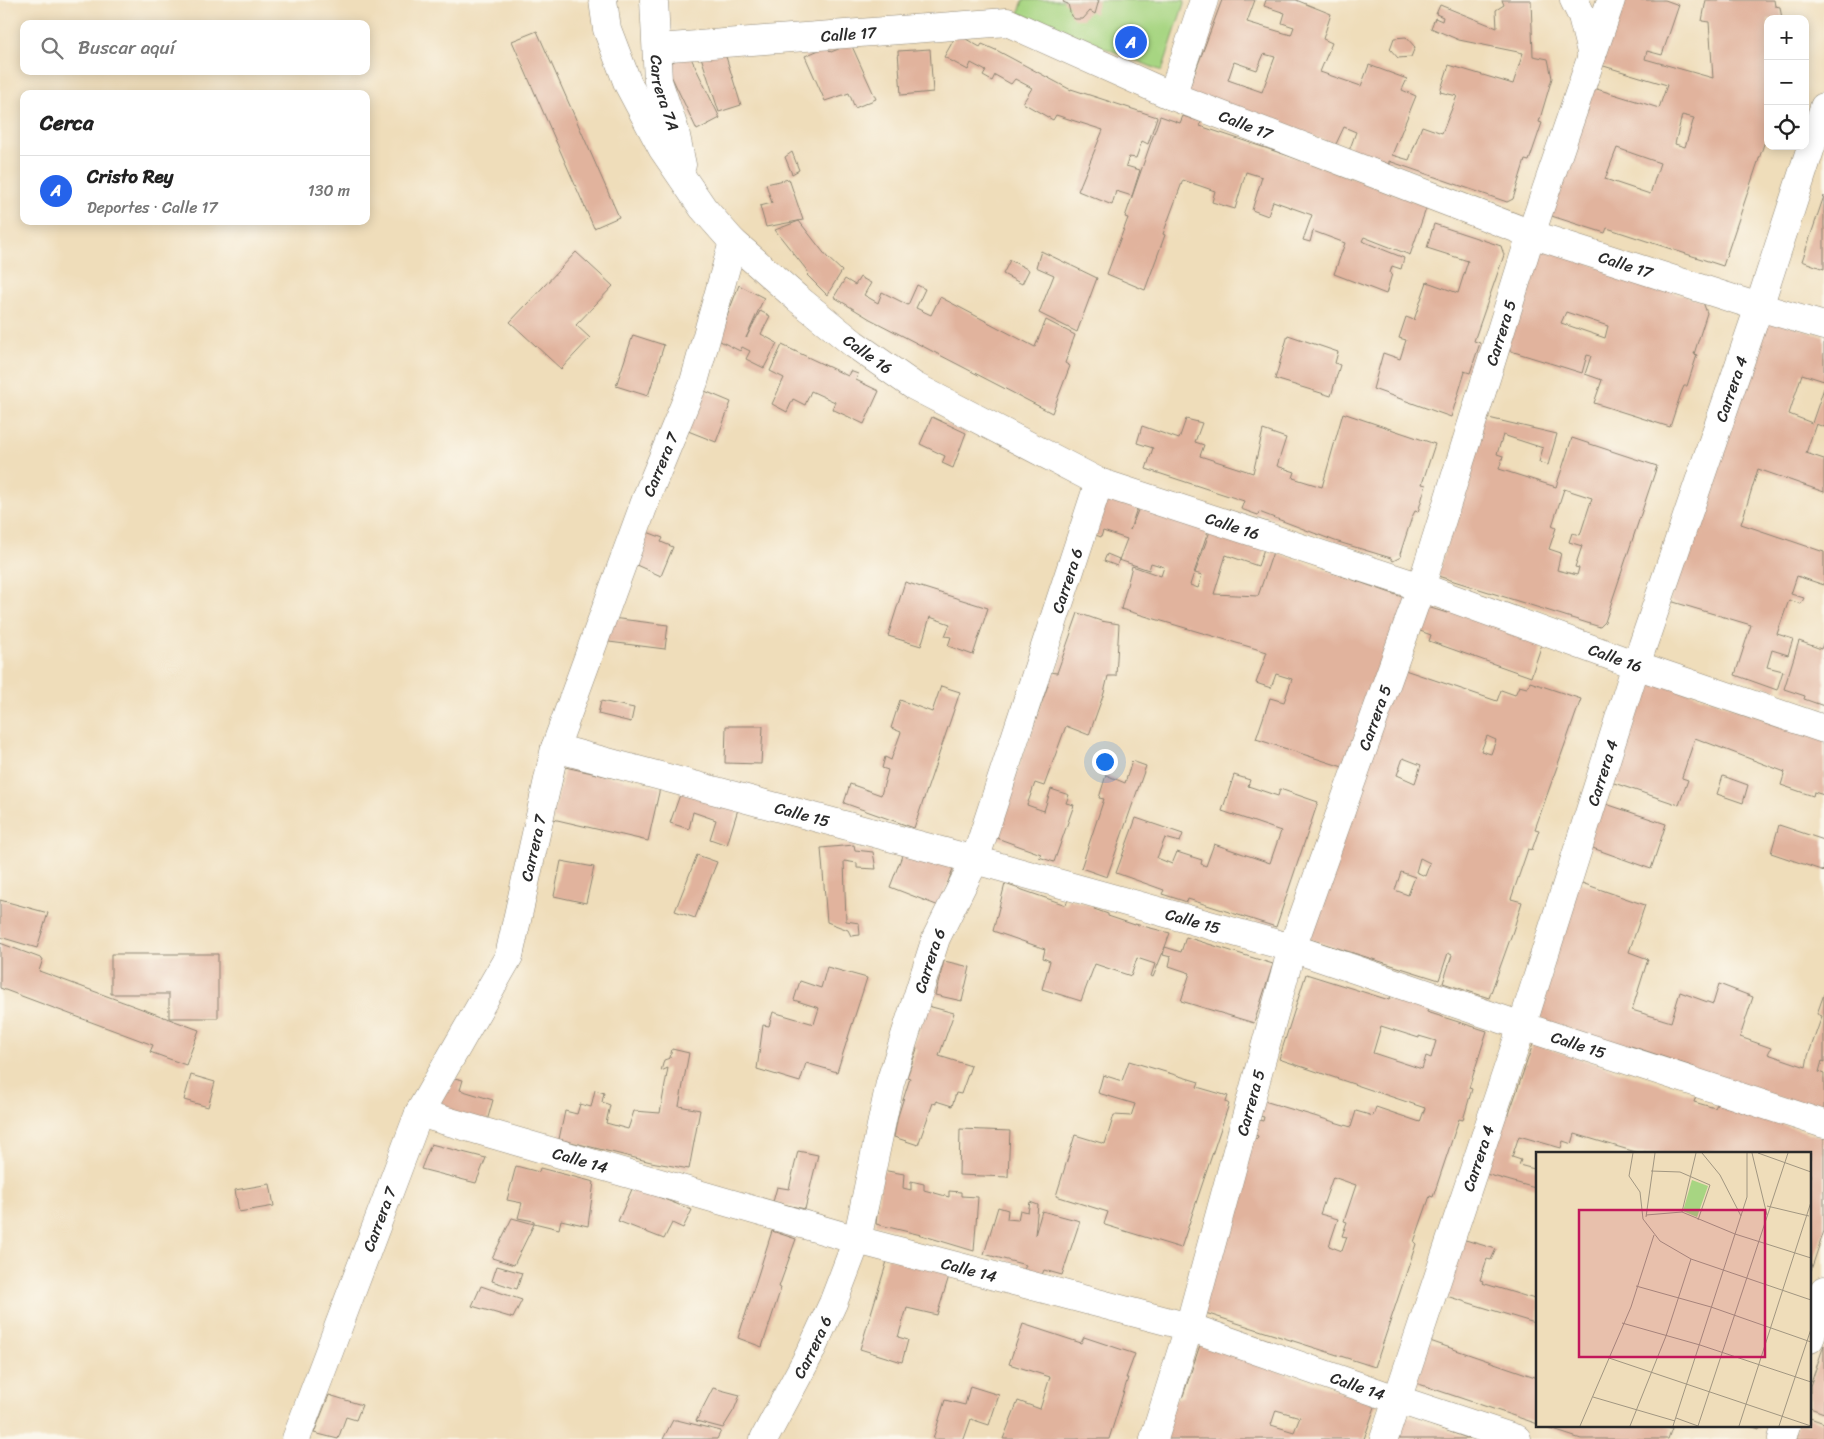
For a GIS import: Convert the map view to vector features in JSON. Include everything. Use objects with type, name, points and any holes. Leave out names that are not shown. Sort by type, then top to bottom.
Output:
[{"type":"street","name":"Calle 16","points":[[603,0],[607,29],[628,84],[662,148],[703,208],[733,242],[797,298],[854,344],[914,386],[1099,482],[1421,587],[1636,665],[1824,729]]},
{"type":"street","name":"Carrera 7A","points":[[654,0],[658,81],[674,131],[686,184]]},
{"type":"street","points":[[1172,96],[1204,0]]},
{"type":"street","points":[[1574,0],[1582,16],[1592,56]]},
{"type":"street","name":"Carrera 5","points":[[1154,1439],[1189,1327],[1292,948],[1421,587],[1531,234],[1611,0]]},
{"type":"street","name":"Calle 17","points":[[657,48],[1010,11],[1172,96],[1531,234],[1824,326]]},
{"type":"street","name":"Carrera 4","points":[[1384,1439],[1522,1026],[1636,665],[1759,307],[1824,107]]},
{"type":"street","name":"Carrera 7","points":[[296,1439],[419,1113],[508,956],[555,748],[649,491],[694,382],[733,242]]},
{"type":"street","name":"Carrera 6","points":[[764,1439],[809,1355],[833,1303],[857,1240],[890,1083],[936,938],[975,860],[1099,482]]},
{"type":"street","name":"Calle 15","points":[[555,748],[975,860],[1292,948],[1522,1026],[1824,1124]]},
{"type":"street","name":"Calle 14","points":[[419,1113],[857,1240],[1189,1327],[1396,1400],[1517,1439]]},
{"type":"street","points":[[1812,1332],[1824,1290]]},
{"type":"street","points":[[1782,1439],[1786,1426]]},
{"type":"green space","points":[[1023,0],[1185,0],[1162,71],[1019,13]]},
{"type":"building","points":[[1064,0],[1099,0],[1095,14],[1090,11],[1083,19],[1075,19],[1071,16],[1068,4],[1063,2]]},
{"type":"building","points":[[1222,0],[1255,0],[1247,22],[1291,35],[1294,27],[1282,23],[1285,13],[1264,6],[1266,0],[1296,0],[1331,14],[1323,39],[1332,43],[1320,72],[1361,86],[1369,65],[1407,79],[1402,90],[1416,96],[1392,155],[1409,160],[1422,126],[1442,133],[1457,96],[1440,92],[1449,65],[1513,84],[1523,53],[1459,40],[1431,28],[1435,18],[1442,21],[1443,17],[1436,14],[1440,5],[1497,28],[1496,10],[1504,5],[1502,0],[1531,0],[1533,56],[1548,59],[1552,78],[1539,122],[1542,123],[1529,161],[1525,160],[1513,199],[1507,202],[1389,161],[1389,164],[1349,151],[1356,132],[1344,127],[1336,144],[1187,94]],"holes":[[[1264,54],[1275,57],[1262,92],[1228,80],[1234,62],[1257,70]]]},
{"type":"building","points":[[1615,0],[1665,0],[1679,5],[1662,55],[1647,51],[1645,59],[1713,78],[1709,22],[1702,21],[1706,0],[1774,0],[1775,6],[1780,7],[1781,15],[1764,15],[1764,144],[1723,266],[1607,228],[1605,233],[1542,213],[1590,87],[1659,108],[1667,85],[1597,64]],"holes":[[[1682,115],[1694,118],[1685,147],[1675,144]],[[1617,148],[1660,163],[1650,194],[1605,179]]]},
{"type":"building","points":[[537,31],[619,217],[594,228],[512,41]]},
{"type":"building","points":[[957,34],[980,47],[982,44],[998,51],[1071,90],[1157,117],[1148,144],[1142,141],[1136,158],[1129,157],[1126,166],[1140,170],[1132,196],[1116,191],[1112,205],[1078,191],[1103,130],[1056,115],[1053,120],[1023,103],[1032,88],[1015,79],[1011,84],[995,75],[992,81],[983,76],[986,71],[971,63],[968,70],[944,57]]},
{"type":"building","points":[[1406,37],[1415,47],[1411,57],[1398,58],[1390,49],[1394,38]]},
{"type":"building","points":[[851,44],[876,99],[855,108],[849,93],[825,101],[805,56],[826,47],[831,52]]},
{"type":"building","points":[[723,47],[741,105],[719,112],[700,54]]},
{"type":"building","points":[[930,49],[933,92],[901,95],[898,51]]},
{"type":"building","points":[[689,54],[720,118],[697,130],[666,65]]},
{"type":"building","points":[[1160,116],[1180,123],[1183,116],[1201,122],[1200,126],[1328,169],[1427,206],[1410,255],[1364,237],[1362,241],[1404,258],[1401,269],[1392,266],[1390,273],[1392,274],[1386,294],[1334,274],[1345,243],[1313,231],[1310,242],[1303,240],[1312,215],[1273,201],[1268,216],[1252,210],[1262,177],[1246,172],[1235,209],[1212,202],[1215,191],[1183,180],[1145,290],[1107,274],[1128,218],[1125,217]]},
{"type":"building","points":[[792,152],[799,170],[792,174],[785,157]]},
{"type":"building","points":[[789,179],[803,220],[766,227],[760,206],[772,203],[766,184]]},
{"type":"building","points":[[1824,196],[1824,269],[1802,261]]},
{"type":"building","points":[[799,221],[827,257],[842,271],[827,295],[807,275],[809,273],[775,230]]},
{"type":"building","points":[[1434,224],[1501,246],[1504,255],[1474,341],[1480,343],[1470,373],[1464,371],[1451,417],[1373,389],[1383,353],[1400,359],[1406,340],[1399,338],[1406,317],[1414,320],[1427,282],[1458,293],[1468,261],[1427,248]]},
{"type":"building","points":[[1535,245],[1703,302],[1707,313],[1694,354],[1697,355],[1687,386],[1684,386],[1681,393],[1670,427],[1594,403],[1602,380],[1585,374],[1591,356],[1587,355],[1582,373],[1501,348]],"holes":[[[1566,312],[1608,326],[1605,338],[1561,323]]]},
{"type":"building","points":[[1041,251],[1097,278],[1077,332],[1039,313],[1054,275],[1036,267]]},
{"type":"building","points":[[576,252],[613,286],[576,325],[590,338],[561,369],[510,322]]},
{"type":"building","points":[[1010,260],[1029,270],[1022,284],[1003,274]]},
{"type":"building","points":[[860,277],[871,283],[864,295],[878,303],[882,292],[908,305],[917,285],[925,289],[916,308],[931,315],[940,297],[1035,347],[1046,320],[1075,335],[1065,363],[1070,366],[1052,413],[870,319],[834,297],[845,279],[855,285]]},
{"type":"building","points":[[739,285],[764,298],[746,338],[760,311],[770,316],[761,334],[777,343],[764,368],[746,359],[750,351],[742,347],[740,351],[718,340]]},
{"type":"building","points":[[1771,319],[1824,337],[1824,381],[1802,374],[1789,414],[1812,423],[1824,388],[1824,427],[1816,424],[1806,453],[1824,459],[1824,492],[1758,469],[1741,524],[1824,552],[1824,585],[1797,576],[1791,594],[1804,598],[1801,604],[1789,600],[1777,634],[1793,639],[1788,655],[1772,650],[1767,667],[1783,671],[1777,690],[1735,675],[1751,625],[1670,601],[1762,323]]},
{"type":"building","points":[[633,335],[664,345],[648,396],[616,386]]},
{"type":"building","points":[[1288,335],[1338,352],[1335,363],[1340,365],[1331,396],[1275,379]]},
{"type":"building","points":[[782,345],[848,376],[850,371],[858,374],[856,380],[879,391],[864,424],[832,409],[835,402],[811,391],[805,405],[793,399],[787,412],[772,404],[784,378],[770,371]]},
{"type":"building","points":[[700,389],[731,402],[716,442],[683,429]]},
{"type":"building","points":[[1343,413],[1435,444],[1422,484],[1426,485],[1418,512],[1415,511],[1412,517],[1400,554],[1401,557],[1393,561],[1391,558],[1335,541],[1259,512],[1258,515],[1241,509],[1244,501],[1146,469],[1153,448],[1137,443],[1142,426],[1179,439],[1186,419],[1202,423],[1195,442],[1204,445],[1200,456],[1253,473],[1263,430],[1286,438],[1277,466],[1295,472],[1293,478],[1322,487]]},
{"type":"building","points":[[1480,416],[1557,434],[1548,465],[1539,462],[1543,448],[1503,435],[1497,454],[1503,456],[1499,469],[1556,487],[1572,438],[1657,466],[1605,622],[1600,627],[1438,576]],"holes":[[[1564,489],[1592,498],[1580,535],[1572,533],[1569,542],[1582,546],[1575,567],[1579,568],[1577,575],[1557,570],[1561,553],[1549,549],[1556,528],[1552,526]]]},
{"type":"building","points":[[932,417],[966,433],[953,468],[942,463],[945,456],[920,444]]},
{"type":"building","points":[[1099,494],[1137,508],[1130,530],[1139,508],[1208,531],[1190,585],[1198,588],[1202,575],[1195,573],[1210,531],[1264,549],[1258,566],[1226,555],[1214,594],[1258,596],[1273,552],[1408,599],[1352,770],[1256,739],[1270,698],[1284,702],[1292,679],[1276,674],[1271,688],[1256,683],[1267,652],[1121,609],[1132,566],[1161,576],[1164,567],[1151,563],[1149,570],[1119,560],[1127,539],[1103,531],[1101,537],[1093,534]]},
{"type":"building","points":[[647,532],[663,538],[661,542],[673,547],[661,576],[634,564]]},
{"type":"building","points":[[1107,554],[1119,559],[1117,566],[1104,561]]},
{"type":"building","points":[[905,582],[988,608],[973,655],[948,646],[951,637],[945,636],[950,624],[930,617],[921,646],[888,636]]},
{"type":"building","points":[[1424,606],[1447,613],[1448,609],[1542,644],[1531,677],[1429,641],[1431,635],[1412,628]]},
{"type":"building","points":[[1078,613],[1101,621],[1119,624],[1116,676],[1108,676],[1089,735],[1066,726],[1044,786],[1035,783],[1027,805],[1044,811],[1051,789],[1069,795],[1066,803],[1074,805],[1054,862],[1039,857],[1041,854],[994,837],[1048,685],[1044,684],[1048,672],[1057,673]]},
{"type":"building","points":[[604,617],[668,625],[665,649],[601,641]]},
{"type":"building","points":[[1799,641],[1821,649],[1824,641],[1824,706],[1804,699],[1805,696],[1784,689]]},
{"type":"building","points":[[1396,667],[1497,701],[1501,690],[1515,695],[1519,686],[1527,688],[1530,682],[1581,699],[1535,829],[1539,830],[1532,850],[1528,849],[1511,899],[1522,902],[1489,998],[1443,983],[1452,955],[1448,953],[1439,980],[1309,939]],"holes":[[[1487,736],[1496,740],[1491,754],[1481,751]],[[1403,758],[1421,765],[1415,783],[1397,775]],[[1420,858],[1430,863],[1425,876],[1416,872]],[[1401,872],[1415,877],[1408,895],[1395,890]]]},
{"type":"building","points":[[1641,676],[1824,739],[1824,795],[1814,792],[1813,796],[1781,785],[1785,772],[1695,738],[1682,777],[1688,780],[1679,805],[1608,781]]},
{"type":"building","points":[[941,686],[960,692],[914,828],[844,803],[850,784],[881,795],[888,770],[882,768],[885,757],[891,760],[901,732],[891,728],[900,700],[932,712]]},
{"type":"building","points":[[601,701],[634,708],[631,722],[598,714]]},
{"type":"building","points":[[726,726],[763,726],[761,764],[725,763]]},
{"type":"building","points":[[1132,761],[1146,766],[1107,877],[1081,868],[1104,799],[1099,798],[1106,775],[1125,783]]},
{"type":"building","points":[[565,767],[660,788],[648,841],[553,819]]},
{"type":"building","points":[[1234,775],[1250,780],[1248,786],[1278,796],[1280,789],[1318,802],[1276,927],[1188,899],[1187,902],[1162,894],[1164,890],[1116,873],[1136,818],[1183,834],[1180,842],[1165,838],[1157,858],[1172,864],[1177,852],[1202,860],[1201,864],[1206,866],[1214,844],[1270,863],[1281,831],[1222,811]]},
{"type":"building","points":[[1723,776],[1748,785],[1743,803],[1717,794]]},
{"type":"building","points":[[682,789],[739,806],[727,845],[710,839],[716,820],[693,812],[689,829],[670,823]]},
{"type":"building","points":[[1600,802],[1666,824],[1651,869],[1587,846]]},
{"type":"building","points":[[1779,825],[1824,840],[1824,871],[1771,853]]},
{"type":"building","points":[[854,845],[855,850],[873,852],[876,869],[857,868],[857,863],[844,861],[846,921],[859,923],[860,935],[851,936],[848,930],[827,922],[821,848]]},
{"type":"building","points":[[905,848],[954,866],[939,906],[890,887]]},
{"type":"building","points":[[697,855],[717,862],[695,918],[675,911]]},
{"type":"building","points":[[561,861],[594,867],[586,903],[554,896]]},
{"type":"building","points":[[1576,881],[1645,905],[1629,952],[1648,959],[1632,1010],[1671,1022],[1680,992],[1713,1004],[1719,984],[1753,997],[1740,1037],[1771,1048],[1768,1054],[1806,1067],[1822,1016],[1817,1014],[1824,994],[1824,1062],[1822,1061],[1819,1072],[1824,1074],[1824,1112],[1693,1070],[1694,1067],[1628,1045],[1627,1049],[1539,1018]]},
{"type":"building","points":[[1005,884],[1066,905],[1068,899],[1095,907],[1094,909],[1108,914],[1108,916],[1135,925],[1170,933],[1153,977],[1151,976],[1155,964],[1137,958],[1131,976],[1095,964],[1081,1001],[1042,989],[1050,961],[1043,958],[1045,949],[993,931]]},
{"type":"building","points":[[0,900],[48,913],[37,948],[0,937]]},
{"type":"building","points":[[1186,937],[1273,964],[1254,1023],[1181,1001],[1190,973],[1169,966],[1171,957],[1163,955],[1165,947],[1181,952]]},
{"type":"building","points":[[0,943],[43,959],[39,971],[199,1030],[186,1065],[150,1052],[153,1045],[0,988]]},
{"type":"building","points":[[111,954],[218,954],[218,1018],[169,1018],[169,994],[111,994]]},
{"type":"building","points":[[944,961],[970,967],[962,1001],[935,995]]},
{"type":"building","points":[[827,967],[867,978],[837,1072],[806,1063],[800,1082],[757,1069],[763,1025],[769,1026],[773,1012],[814,1024],[819,1008],[794,1000],[800,981],[821,988]]},
{"type":"building","points":[[1306,974],[1389,1000],[1391,996],[1428,1008],[1427,1012],[1487,1031],[1469,1088],[1472,1089],[1463,1120],[1459,1119],[1433,1197],[1430,1196],[1375,1367],[1196,1310],[1254,1138],[1257,1139],[1258,1136],[1255,1135],[1259,1120],[1263,1121],[1264,1117],[1259,1116],[1264,1101],[1351,1127],[1356,1111],[1373,1116],[1376,1107],[1420,1122],[1425,1108],[1279,1059]],"holes":[[[1381,1026],[1419,1038],[1419,1036],[1436,1041],[1431,1058],[1426,1056],[1422,1069],[1373,1053]],[[1333,1177],[1356,1185],[1344,1221],[1347,1222],[1342,1236],[1347,1237],[1342,1251],[1329,1246],[1338,1219],[1320,1214]]]},
{"type":"building","points":[[928,1006],[954,1013],[939,1056],[971,1066],[961,1094],[956,1093],[952,1106],[936,1101],[936,1104],[933,1103],[918,1145],[894,1137],[898,1116],[910,1078],[907,1077],[917,1049],[913,1047]]},
{"type":"building","points":[[1533,1044],[1696,1096],[1694,1102],[1715,1108],[1717,1104],[1751,1115],[1753,1111],[1781,1124],[1824,1138],[1824,1231],[1812,1267],[1812,1152],[1636,1152],[1575,1134],[1572,1144],[1563,1141],[1561,1148],[1519,1136],[1512,1157],[1521,1160],[1519,1165],[1536,1169],[1535,1188],[1486,1174],[1507,1114],[1509,1114]]},
{"type":"building","points":[[672,1049],[689,1053],[679,1106],[700,1110],[689,1169],[651,1162],[559,1139],[565,1111],[577,1114],[580,1104],[591,1107],[595,1090],[604,1093],[602,1102],[610,1105],[606,1123],[628,1129],[634,1111],[660,1113],[668,1068],[661,1071],[664,1060],[670,1058]]},
{"type":"building","points":[[1129,1061],[1199,1082],[1197,1087],[1228,1096],[1226,1102],[1229,1104],[1181,1248],[1105,1225],[1108,1212],[1056,1196],[1075,1135],[1105,1144],[1114,1115],[1131,1116],[1135,1104],[1098,1093],[1103,1075],[1122,1081]]},
{"type":"building","points":[[191,1075],[215,1082],[208,1107],[184,1100]]},
{"type":"building","points":[[446,1076],[463,1080],[460,1090],[493,1100],[487,1121],[437,1110]]},
{"type":"building","points":[[960,1129],[1010,1131],[1008,1177],[959,1175]]},
{"type":"building","points":[[431,1144],[486,1158],[476,1183],[421,1169]]},
{"type":"building","points":[[798,1151],[818,1155],[805,1209],[773,1202],[777,1187],[789,1189]]},
{"type":"building","points":[[516,1166],[539,1172],[540,1168],[594,1182],[588,1226],[561,1220],[559,1229],[518,1218],[522,1203],[507,1200]]},
{"type":"building","points":[[882,1170],[904,1174],[903,1188],[911,1190],[911,1181],[924,1184],[924,1190],[949,1197],[949,1191],[961,1192],[961,1196],[978,1197],[974,1251],[876,1224]]},
{"type":"building","points":[[270,1184],[274,1206],[239,1212],[235,1190]]},
{"type":"building","points":[[633,1187],[692,1210],[683,1228],[672,1223],[664,1239],[618,1221]]},
{"type":"building","points":[[1030,1202],[1038,1205],[1035,1235],[1042,1211],[1080,1221],[1062,1275],[1044,1270],[1042,1275],[1024,1270],[1026,1265],[984,1254],[998,1207],[1008,1210],[1007,1219],[1018,1220],[1020,1210],[1028,1212]]},
{"type":"building","points":[[512,1218],[534,1224],[514,1265],[492,1258]]},
{"type":"building","points":[[772,1231],[796,1239],[779,1287],[781,1288],[762,1347],[738,1338]]},
{"type":"building","points":[[1462,1239],[1496,1249],[1491,1260],[1487,1259],[1480,1280],[1483,1281],[1482,1283],[1536,1299],[1536,1323],[1443,1295]]},
{"type":"building","points":[[888,1258],[950,1273],[937,1315],[907,1308],[898,1337],[908,1340],[902,1362],[860,1349]]},
{"type":"building","points":[[497,1266],[522,1273],[517,1289],[492,1281]]},
{"type":"building","points":[[481,1286],[522,1300],[513,1318],[472,1306]]},
{"type":"building","points":[[1023,1324],[1081,1343],[1084,1337],[1135,1354],[1126,1378],[1128,1378],[1109,1439],[1003,1439],[1018,1401],[1040,1409],[1050,1377],[1009,1364]]},
{"type":"building","points":[[1430,1341],[1536,1377],[1536,1423],[1416,1383]]},
{"type":"building","points":[[1200,1345],[1376,1404],[1364,1439],[1165,1439],[1172,1401],[1183,1396]],"holes":[[[1276,1410],[1300,1417],[1294,1432],[1271,1425]]]},
{"type":"building","points":[[1824,1345],[1824,1413],[1812,1409],[1812,1380]]},
{"type":"building","points":[[970,1386],[999,1395],[989,1425],[971,1419],[964,1439],[933,1439],[945,1400],[965,1405]]},
{"type":"building","points":[[713,1388],[740,1395],[734,1410],[723,1428],[696,1421]]},
{"type":"building","points":[[329,1395],[362,1405],[356,1420],[346,1417],[338,1439],[314,1433]]},
{"type":"building","points":[[1403,1415],[1470,1439],[1394,1439]]},
{"type":"building","points":[[1812,1419],[1824,1423],[1824,1439],[1793,1439],[1797,1426],[1812,1426]]},
{"type":"building","points":[[673,1420],[721,1431],[717,1439],[663,1439]]},
{"type":"building","points":[[1541,1426],[1665,1426],[1672,1428],[1668,1439],[1581,1439]]},
{"type":"place","name":"Cristo Rey","points":[[1131,42]]}]
